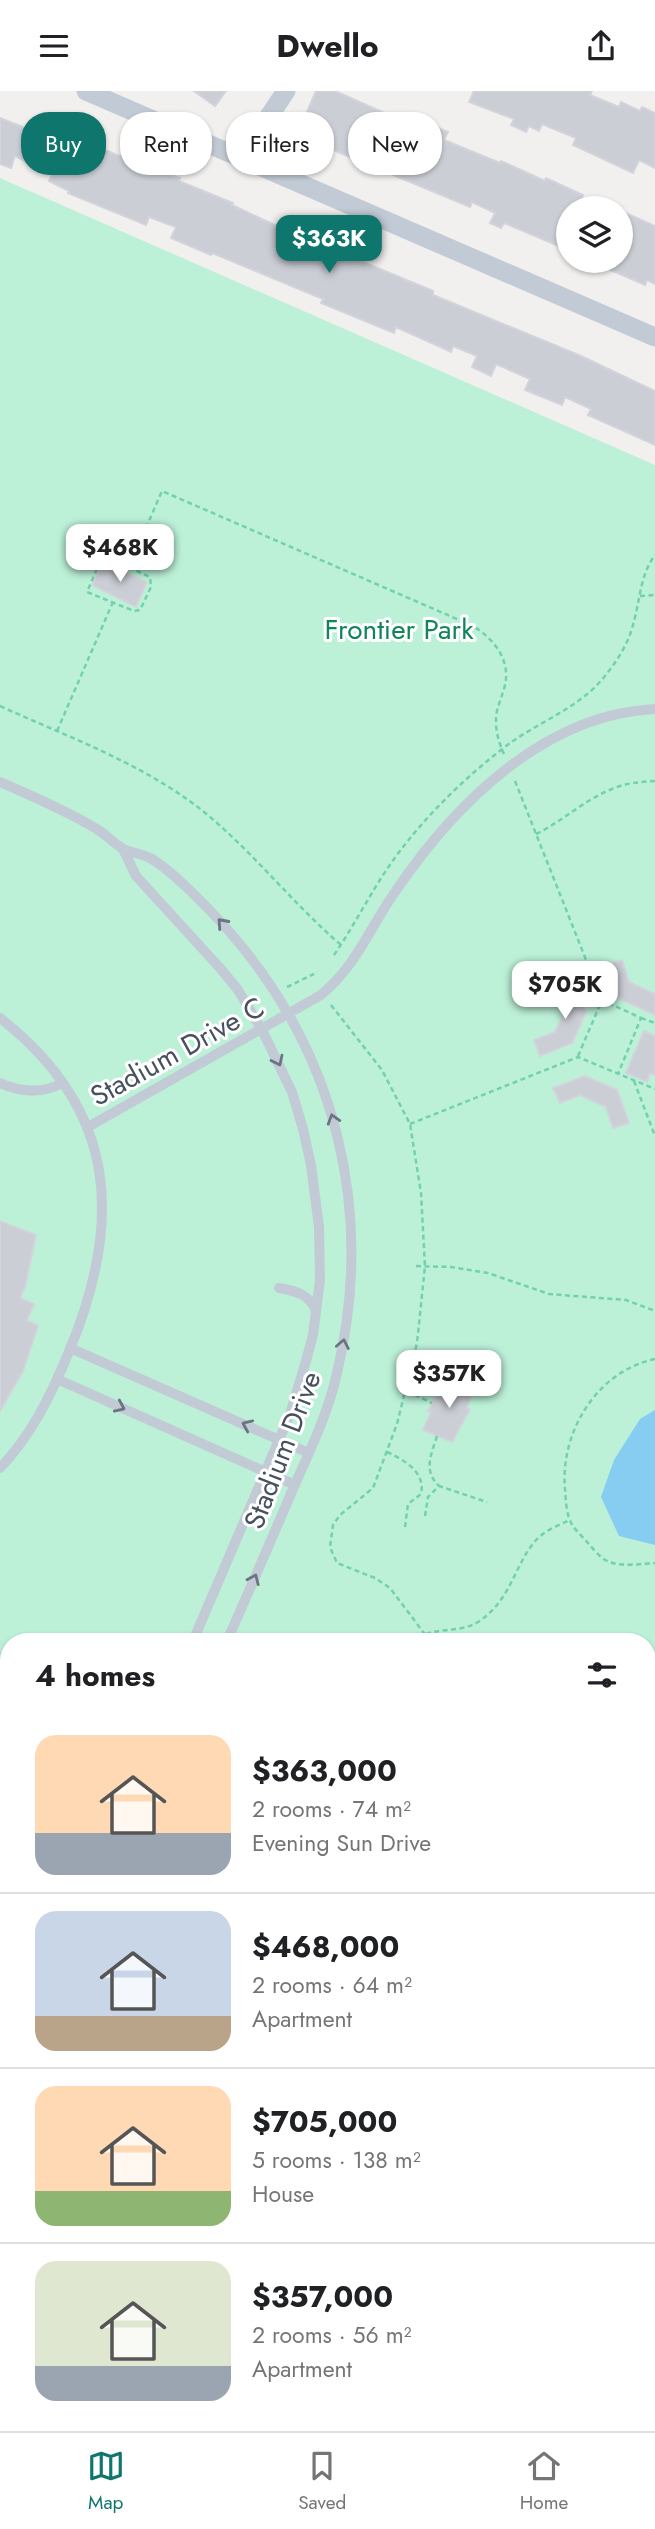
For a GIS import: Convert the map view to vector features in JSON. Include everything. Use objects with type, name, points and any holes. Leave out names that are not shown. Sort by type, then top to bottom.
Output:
[{"type":"street","points":[[86,91],[226,152]]},
{"type":"street","points":[[272,112],[286,91]]},
{"type":"street","points":[[280,175],[655,337]]},
{"type":"lane","name":"Stadium Drive C","points":[[88,1127],[321,995],[347,970],[409,872],[441,831],[488,786],[524,757],[562,733],[600,718],[655,709]]},
{"type":"lane","name":"Stadium Drive","points":[[0,782],[88,824],[123,849],[151,859],[219,919],[261,970],[289,1014],[311,1055],[332,1115],[346,1173],[351,1215],[352,1263],[345,1335],[333,1390],[310,1453],[230,1633]]},
{"type":"lane","name":"Stadium Drive","points":[[123,849],[136,876],[220,968],[238,990],[262,1030],[292,1092],[312,1165],[321,1256],[316,1310],[306,1361],[280,1440],[196,1633]]},
{"type":"lane","points":[[0,1019],[31,1045],[62,1083],[88,1127],[97,1155],[103,1194],[100,1245],[91,1292],[70,1348],[36,1420],[0,1468]]},
{"type":"lane","points":[[0,1083],[30,1091],[52,1089],[62,1083]]},
{"type":"lane","points":[[279,1288],[304,1294],[316,1310]]},
{"type":"lane","points":[[70,1348],[310,1453]]},
{"type":"lane","points":[[57,1380],[295,1485]]},
{"type":"path","points":[[129,567],[162,491],[473,627],[492,640],[504,661],[506,684],[496,712],[496,726],[506,761]]},
{"type":"path","points":[[502,749],[538,724],[568,709],[604,678],[625,647],[633,627],[644,575],[655,555]]},
{"type":"path","points":[[106,559],[150,577],[151,587],[140,610],[134,611],[113,603],[87,592],[99,564],[106,559]]},
{"type":"path","points":[[640,596],[655,596]]},
{"type":"path","points":[[56,732],[113,603]]},
{"type":"path","points":[[0,706],[137,767],[199,809],[247,850],[312,921],[341,945]]},
{"type":"path","points":[[515,781],[602,1000],[655,1023]]},
{"type":"path","points":[[536,834],[555,825],[596,796],[614,788],[655,781]]},
{"type":"path","points":[[288,987],[314,974]]},
{"type":"path","points":[[578,1057],[602,1000]]},
{"type":"path","points":[[331,1005],[382,1070],[410,1124],[421,1193],[425,1266],[418,1343],[407,1391],[387,1452],[373,1488],[340,1515],[333,1525],[330,1546],[337,1563],[375,1578],[390,1588],[425,1633]]},
{"type":"path","points":[[618,1074],[641,1018]]},
{"type":"path","points":[[410,1124],[578,1057],[655,1089]]},
{"type":"path","points":[[634,1081],[655,1136]]},
{"type":"path","points":[[416,1266],[451,1267],[488,1273],[549,1294],[626,1300],[655,1311]]},
{"type":"path","points":[[655,1359],[643,1361],[623,1371],[596,1394],[569,1443],[563,1474],[570,1520],[604,1560],[612,1563],[655,1563]]},
{"type":"path","points":[[407,1391],[432,1402]]},
{"type":"path","points":[[437,1436],[429,1467],[430,1474],[439,1486],[487,1502]]},
{"type":"path","points":[[387,1452],[412,1468],[422,1480],[421,1494],[408,1504],[405,1527]]},
{"type":"path","points":[[425,1516],[428,1497],[439,1486]]},
{"type":"path","points":[[435,1633],[461,1630],[481,1620],[506,1593],[537,1539],[570,1520]]},
{"type":"green space","name":"Frontier Park","points":[[0,178],[655,465],[655,1633],[0,1633]]},
{"type":"water","points":[[655,1410],[655,1545],[619,1536],[601,1497],[614,1460],[640,1419]]},
{"type":"building","points":[[194,91],[226,91],[215,106]]},
{"type":"building","points":[[316,91],[335,91],[382,112],[348,112],[348,156],[334,150],[334,112],[307,112]]},
{"type":"building","points":[[474,91],[592,91],[590,95],[619,107],[621,102],[640,111],[642,107],[655,113],[655,168],[639,160],[633,173],[573,145],[576,138],[542,124],[539,131],[529,126],[526,132],[511,125],[514,119],[469,102]]},
{"type":"building","points":[[0,118],[21,126],[21,159],[15,156],[11,168],[0,164]]},
{"type":"building","points":[[442,129],[448,132],[444,140],[545,181],[546,178],[583,195],[556,196],[556,245],[504,223],[501,228],[490,223],[495,213],[472,202],[470,207],[393,175],[442,175]]},
{"type":"building","points":[[106,150],[120,156],[120,175],[171,175],[180,178],[179,181],[233,203],[232,205],[281,228],[433,291],[433,295],[581,356],[655,391],[655,445],[588,415],[591,409],[565,397],[562,405],[525,390],[530,379],[496,364],[491,376],[472,367],[477,356],[453,346],[451,352],[396,327],[394,333],[321,303],[323,299],[171,238],[176,227],[149,217],[146,225],[68,193],[69,191],[49,181],[52,175],[106,175]]},
{"type":"building","points":[[633,216],[655,226],[655,284],[647,280],[645,285],[618,273],[633,273]]},
{"type":"building","points":[[102,563],[147,582],[136,607],[92,585]]},
{"type":"building","points":[[622,960],[629,982],[655,994],[655,1015],[618,998],[606,965]]},
{"type":"building","points":[[573,979],[586,1012],[572,1043],[540,1056],[534,1040],[555,1032],[567,1007],[558,986]]},
{"type":"building","points":[[644,1031],[655,1036],[655,1075],[650,1073],[647,1082],[626,1073]]},
{"type":"building","points":[[585,1076],[617,1090],[629,1123],[613,1128],[606,1107],[580,1095],[560,1103],[553,1088]]},
{"type":"building","points":[[0,1221],[36,1235],[25,1287],[20,1298],[34,1304],[27,1320],[38,1326],[23,1371],[0,1411]]},
{"type":"building","points":[[446,1377],[475,1389],[466,1408],[470,1409],[452,1442],[423,1430],[431,1412],[428,1411]]}]
